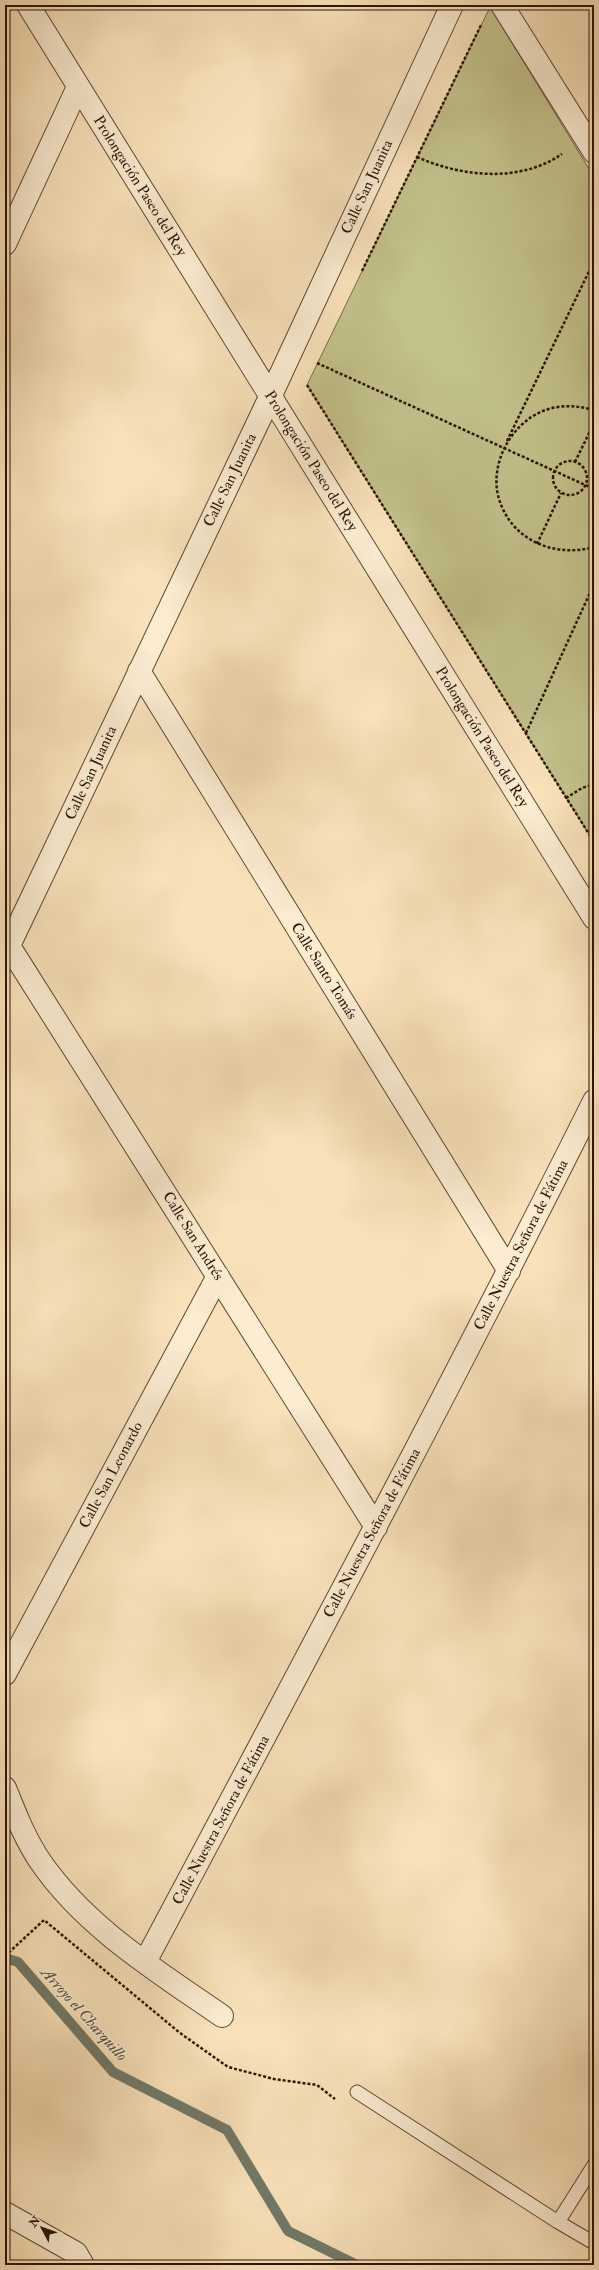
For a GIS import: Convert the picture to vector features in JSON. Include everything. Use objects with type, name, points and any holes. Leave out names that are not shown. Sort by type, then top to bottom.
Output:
[{"type":"street","name":"Prolongación Paseo del Rey","points":[[28,5],[594,918]]},
{"type":"street","name":"Calle San Juanita","points":[[7,950],[271,395],[452,5]]},
{"type":"street","points":[[502,5],[594,152]]},
{"type":"street","points":[[5,244],[78,87]]},
{"type":"street","name":"Calle Santo Tomás","points":[[139,671],[509,1271]]},
{"type":"street","name":"Calle San Andrés","points":[[7,950],[218,1276],[376,1527]]},
{"type":"street","name":"Calle Nuestra Señora de Fátima","points":[[145,1962],[376,1527],[509,1271],[594,1101]]},
{"type":"street","name":"Calle San Leonardo","points":[[5,1674],[218,1276]]},
{"type":"street","points":[[5,1788],[22,1828],[40,1861],[63,1891],[96,1923],[145,1962],[222,2016]]},
{"type":"street","points":[[5,2213],[76,2253],[83,2265]]},
{"type":"lane","points":[[357,2092],[558,2222],[594,2243]]},
{"type":"lane","points":[[558,2222],[594,2165]]},
{"type":"path","points":[[358,278],[483,21]]},
{"type":"path","points":[[417,157],[435,166],[456,171],[499,174],[521,171],[542,165],[565,151]]},
{"type":"path","points":[[594,261],[504,449],[498,466],[497,490],[504,512],[518,531],[537,544],[557,551],[578,552],[594,547]]},
{"type":"path","points":[[313,370],[320,356]]},
{"type":"path","points":[[317,363],[594,490]]},
{"type":"path","points":[[310,378],[307,385],[594,842]]},
{"type":"path","points":[[504,449],[519,427],[536,414],[557,407],[578,406],[594,410]]},
{"type":"path","points":[[575,462],[594,423]]},
{"type":"path","points":[[564,462],[575,462],[587,475],[585,485],[577,494],[566,495],[561,493],[554,485],[554,471],[564,462]]},
{"type":"path","points":[[537,544],[561,493]]},
{"type":"path","points":[[526,734],[594,584]]},
{"type":"path","points":[[566,798],[582,788],[594,784]]},
{"type":"path","points":[[5,1956],[33,1930]]},
{"type":"shaded area","points":[[490,7],[594,177],[594,842],[307,385]]},
{"type":"waterway","name":"Arroyo el Charquillo","points":[[5,1958],[18,1962],[113,2072],[227,2130],[288,2231],[357,2265]]}]
